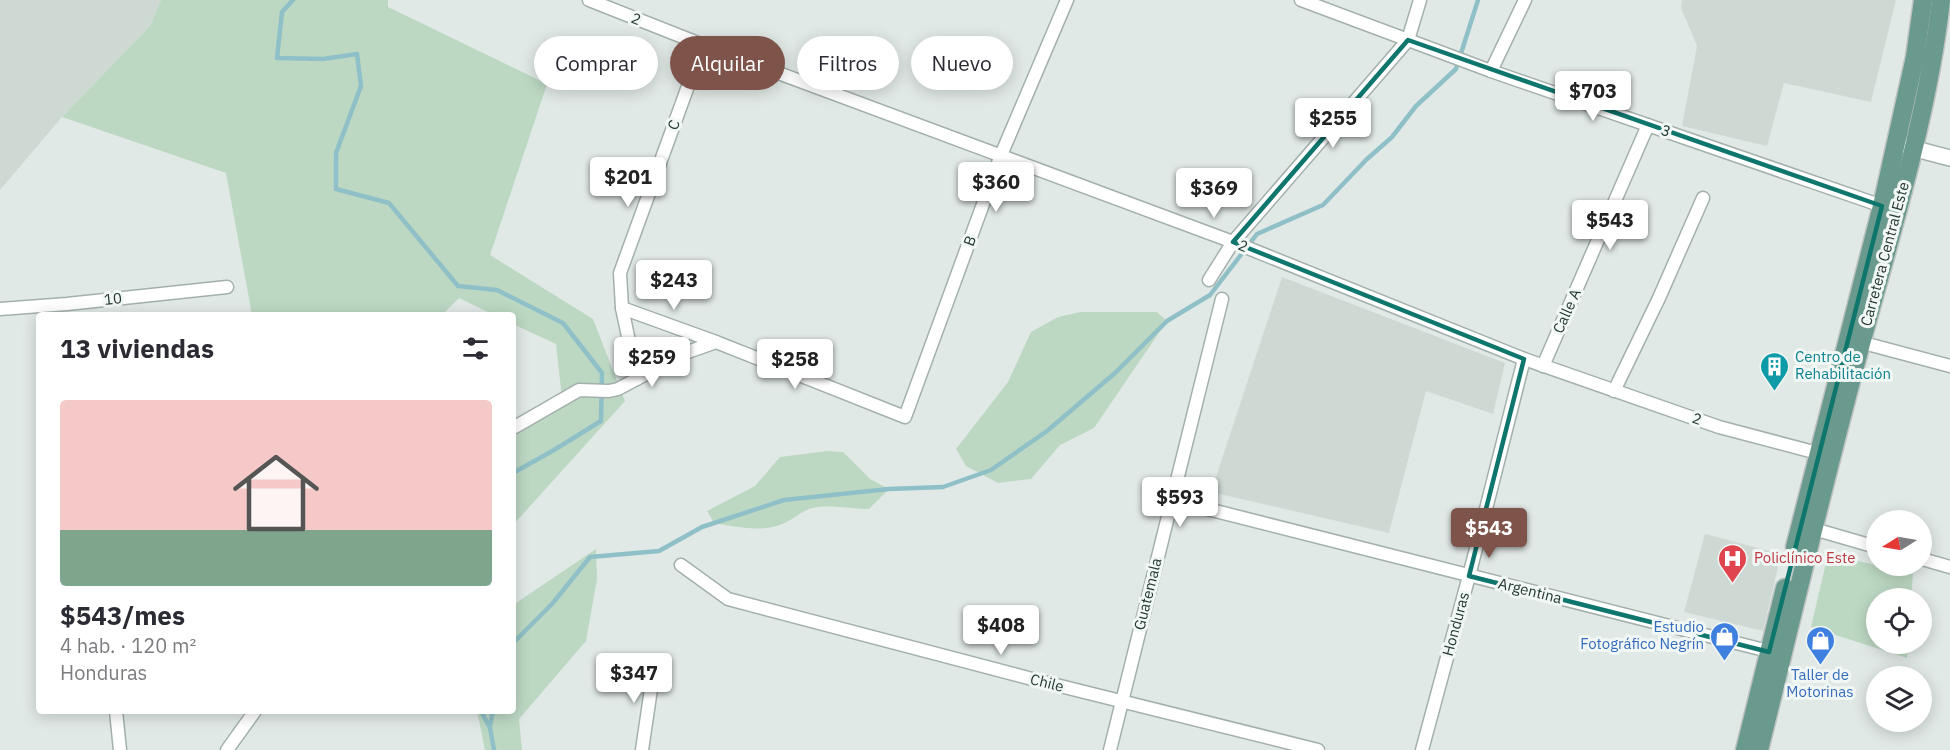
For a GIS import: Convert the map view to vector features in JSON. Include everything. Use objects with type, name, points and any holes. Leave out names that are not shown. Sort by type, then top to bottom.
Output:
[{"type":"main road","name":"Carretera Central Este","points":[[1759,750],[1776,653],[1904,146],[1923,0]]},
{"type":"main road","name":"Carretera Central Este","points":[[1904,146],[1934,58],[1941,0]]},
{"type":"main road","name":"Carretera Central Este","points":[[1745,750],[1776,653]]},
{"type":"street","name":"2","points":[[589,0],[680,36]]},
{"type":"street","name":"B","points":[[716,342],[905,417],[1001,155],[1067,0]]},
{"type":"street","name":"3","points":[[1301,0],[1491,71],[1890,208]]},
{"type":"street","points":[[1209,280],[1233,242],[1408,40],[1420,0]]},
{"type":"street","points":[[1491,71],[1525,0]]},
{"type":"street","name":"2","points":[[785,75],[1233,242],[1543,366],[1719,427],[1825,455]]},
{"type":"street","name":"C","points":[[637,379],[622,308],[620,273],[687,90]]},
{"type":"street","name":"Calle A","points":[[1543,366],[1648,125]]},
{"type":"street","points":[[1904,146],[1950,158]]},
{"type":"street","points":[[1614,391],[1659,298],[1703,198]]},
{"type":"street","name":"10","points":[[0,309],[68,310],[226,287]]},
{"type":"street","name":"Guatemala","points":[[1110,750],[1222,299]]},
{"type":"street","points":[[622,308],[716,342]]},
{"type":"street","points":[[1855,341],[1950,366]]},
{"type":"street","points":[[516,426],[579,390],[618,389],[685,353],[716,342]]},
{"type":"street","name":"Honduras","points":[[1422,750],[1524,359]]},
{"type":"street","name":"Argentina","points":[[1172,500],[1776,653]]},
{"type":"street","points":[[1807,527],[1866,544]]},
{"type":"street","points":[[1932,562],[1950,567]]},
{"type":"street","name":"Chile","points":[[681,565],[728,599],[1121,702],[1318,750]]},
{"type":"street","points":[[642,750],[655,662]]},
{"type":"street","points":[[116,714],[120,750]]},
{"type":"street","points":[[228,750],[253,714]]},
{"type":"highlighted area","points":[[1408,40],[1882,206],[1769,652],[1469,576],[1524,359],[1233,242]]},
{"type":"shaded area","points":[[0,0],[161,0],[150,26],[62,117],[0,190]]},
{"type":"shaded area","points":[[1682,0],[1896,0],[1871,102],[1784,83],[1767,146],[1682,126],[1697,46],[1681,8]]},
{"type":"shaded area","points":[[1282,277],[1505,363],[1493,414],[1426,391],[1389,533],[1211,492]]},
{"type":"shaded area","name":"Policlínico Este","points":[[1705,534],[1781,554],[1763,631],[1684,612]]},
{"type":"green space","points":[[161,0],[388,0],[388,7],[534,78],[534,90],[545,90],[490,255],[593,319],[625,401],[516,522],[516,428],[562,398],[556,344],[516,325],[516,312],[488,312],[459,298],[445,312],[251,312],[226,173],[62,117],[150,26]]},
{"type":"green space","points":[[1081,312],[1157,312],[1167,321],[1094,428],[1060,445],[1031,479],[998,483],[966,466],[956,449],[1008,382],[1031,332],[1058,317]]},
{"type":"green space","points":[[827,451],[843,452],[870,479],[889,489],[869,509],[813,508],[771,527],[752,528],[714,523],[707,511],[755,486],[780,457]]},
{"type":"green space","points":[[596,549],[597,579],[586,641],[519,719],[522,750],[485,750],[478,714],[516,714],[516,603]]},
{"type":"green space","points":[[1828,554],[1866,563],[1866,576],[1913,576],[1912,588],[1866,588],[1866,645],[1811,627]]},
{"type":"green space","points":[[1895,654],[1907,654],[1907,658]]},
{"type":"waterway","points":[[293,0],[282,12],[277,58],[323,59],[357,54],[361,86],[336,153],[336,189],[389,203],[458,286],[497,290],[563,323],[602,373],[601,421],[516,471]]},
{"type":"waterway","points":[[516,640],[552,604],[590,557],[659,551],[702,527],[784,500],[889,489],[943,487],[991,470],[1047,431],[1115,373],[1167,321],[1210,295],[1257,234],[1323,205],[1366,160],[1392,137],[1416,106],[1456,69],[1478,0]]},
{"type":"waterway","points":[[483,714],[490,728],[494,750]]},
{"type":"waterway","points":[[490,726],[492,714]]},
{"type":"place","name":"Centro de Rehabilitación","points":[[1774,392]]},
{"type":"place","name":"Policlínico Este","points":[[1733,584]]},
{"type":"place","name":"Estudio Fotográfico Negrín","points":[[1725,662]]},
{"type":"place","name":"Taller de Motorinas","points":[[1820,666]]}]
